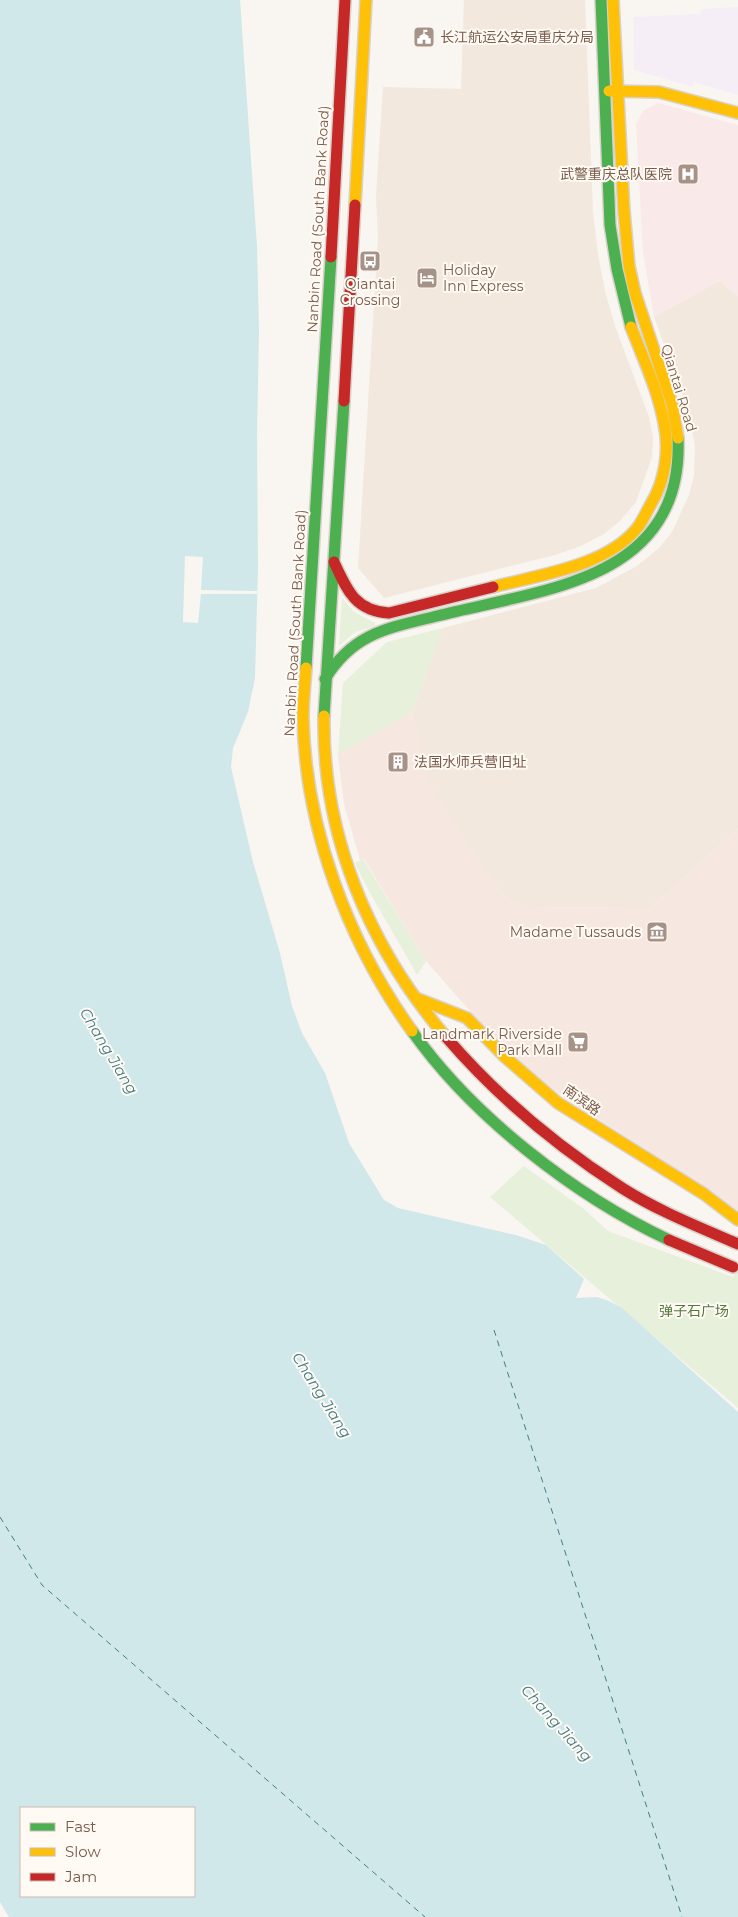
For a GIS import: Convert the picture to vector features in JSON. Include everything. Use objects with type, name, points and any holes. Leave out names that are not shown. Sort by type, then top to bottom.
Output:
[{"type":"main road","name":"Nanbin Road (South Bank Road)","points":[[345,0],[327,338],[304,687],[304,751],[317,827],[351,922],[375,970],[430,1055],[464,1092],[501,1126],[568,1179],[621,1215],[667,1239],[733,1267]]},
{"type":"main road","points":[[366,0],[349,326],[325,679],[324,749],[334,824],[342,854],[369,919],[392,963],[448,1039],[481,1076],[538,1129],[622,1188],[673,1216],[738,1244]]},
{"type":"main road","name":"Qiantai Road","points":[[334,562],[346,587],[357,602],[373,612],[389,613],[582,563],[604,554],[621,543],[638,527],[651,507],[664,474],[666,442],[661,408],[628,317],[617,269],[610,225],[601,0]]},
{"type":"main road","name":"Qiantai Road","points":[[325,679],[341,654],[370,634],[567,583],[610,567],[627,556],[647,538],[663,515],[678,475],[680,442],[672,406],[640,313],[629,268],[624,227],[613,0]]},
{"type":"main road","points":[[604,91],[659,92],[738,113]]},
{"type":"main road","points":[[336,165],[342,194],[338,278],[347,281],[352,268]]},
{"type":"main road","points":[[327,338],[333,327],[338,325],[349,326]]},
{"type":"main road","name":"南滨路","points":[[416,998],[457,1012],[467,1018],[505,1057],[558,1103],[704,1194],[738,1220]]},
{"type":"shaded area","points":[[464,0],[585,0],[593,212],[598,255],[605,291],[615,326],[649,417],[653,436],[652,457],[636,502],[620,521],[604,534],[581,546],[555,555],[384,598],[358,568],[378,238],[376,196],[383,87],[461,89]]},
{"type":"shaded area","points":[[738,7],[738,95],[694,82],[693,87],[634,70],[633,17],[700,14],[702,9]]},
{"type":"shaded area","name":"武警重庆总队医院","points":[[658,103],[738,125],[738,296],[719,281],[654,317],[643,252],[636,124],[643,111]]},
{"type":"shaded area","points":[[719,281],[738,296],[738,829],[650,908],[526,907],[507,898],[493,883],[429,785],[412,712],[443,628],[596,588],[637,566],[659,548],[672,532],[689,495],[694,475],[695,445],[686,405],[654,317]]},
{"type":"shaded area","points":[[412,712],[430,785],[493,883],[507,898],[526,907],[650,908],[738,829],[738,1214],[710,1190],[562,1096],[505,1051],[426,961],[364,859],[360,860],[344,804],[338,755]]},
{"type":"green space","points":[[342,598],[354,612],[375,623],[375,626],[355,632],[339,646]]},
{"type":"green space","points":[[443,628],[412,712],[338,755],[343,683],[387,642]]},
{"type":"green space","points":[[363,859],[426,961],[417,975],[369,892],[355,863]]},
{"type":"green space","name":"弹子石广场","points":[[524,1166],[584,1209],[608,1231],[733,1277],[738,1260],[738,1408],[490,1197]]},
{"type":"water","name":"Chang Jiang","points":[[0,0],[240,0],[257,246],[259,330],[257,433],[258,568],[255,678],[248,712],[233,748],[231,767],[253,862],[280,953],[292,1006],[302,1033],[325,1073],[349,1143],[384,1200],[398,1208],[516,1235],[546,1245],[584,1279],[576,1298],[597,1297],[622,1308],[738,1412],[738,1917],[9,1917],[0,1902]]},
{"type":"pier","points":[[185,556],[203,557],[201,590],[257,591],[257,594],[201,594],[198,623],[183,622]]},
{"type":"ferry route","points":[[494,1330],[682,1917]]},
{"type":"ferry route","points":[[0,1517],[42,1585],[425,1917]]},
{"type":"traffic: fast","points":[[601,0],[610,225],[617,269],[631,327]]},
{"type":"traffic: fast","points":[[306,668],[331,257]]},
{"type":"traffic: fast","points":[[324,716],[344,401]]},
{"type":"traffic: fast","points":[[325,679],[347,651],[360,642],[387,629],[561,586],[600,570],[632,550],[658,522],[674,486],[678,438]]},
{"type":"traffic: fast","points":[[412,1031],[436,1063],[464,1093],[528,1151],[598,1201],[633,1222],[669,1240]]},
{"type":"traffic: slow","points":[[355,205],[366,0]]},
{"type":"traffic: slow","points":[[613,0],[624,211],[629,266],[635,293],[672,404],[678,438]]},
{"type":"traffic: slow","points":[[609,91],[659,92],[738,113]]},
{"type":"traffic: slow","points":[[493,587],[572,567],[609,551],[625,540],[638,527],[656,495],[665,465],[666,433],[654,386],[631,327]]},
{"type":"traffic: slow","points":[[306,668],[303,717],[306,759],[321,842],[334,882],[368,960],[389,997],[412,1031]]},
{"type":"traffic: slow","points":[[324,716],[331,804],[341,846],[355,887],[373,927],[394,966],[446,1037]]},
{"type":"traffic: slow","points":[[416,998],[467,1018],[505,1057],[558,1103],[704,1194],[738,1220]]},
{"type":"traffic: jam","points":[[331,257],[345,0]]},
{"type":"traffic: jam","points":[[344,401],[355,205]]},
{"type":"traffic: jam","points":[[334,562],[348,590],[360,603],[368,608],[389,613],[493,587]]},
{"type":"traffic: jam","points":[[446,1037],[465,1059],[507,1100],[574,1155],[622,1188],[650,1204],[738,1244]]},
{"type":"traffic: jam","points":[[669,1240],[733,1267]]},
{"type":"place","name":"长江航运公安局重庆分局","points":[[424,37]]},
{"type":"place","name":"武警重庆总队医院","points":[[688,174]]},
{"type":"place","name":"Qiantai Crossing","points":[[370,261]]},
{"type":"place","name":"Holiday Inn Express","points":[[427,278]]},
{"type":"place","name":"法国水师兵营旧址","points":[[398,762]]},
{"type":"place","name":"Madame Tussauds","points":[[657,932]]},
{"type":"place","name":"Landmark Riverside Park Mall","points":[[578,1042]]}]
